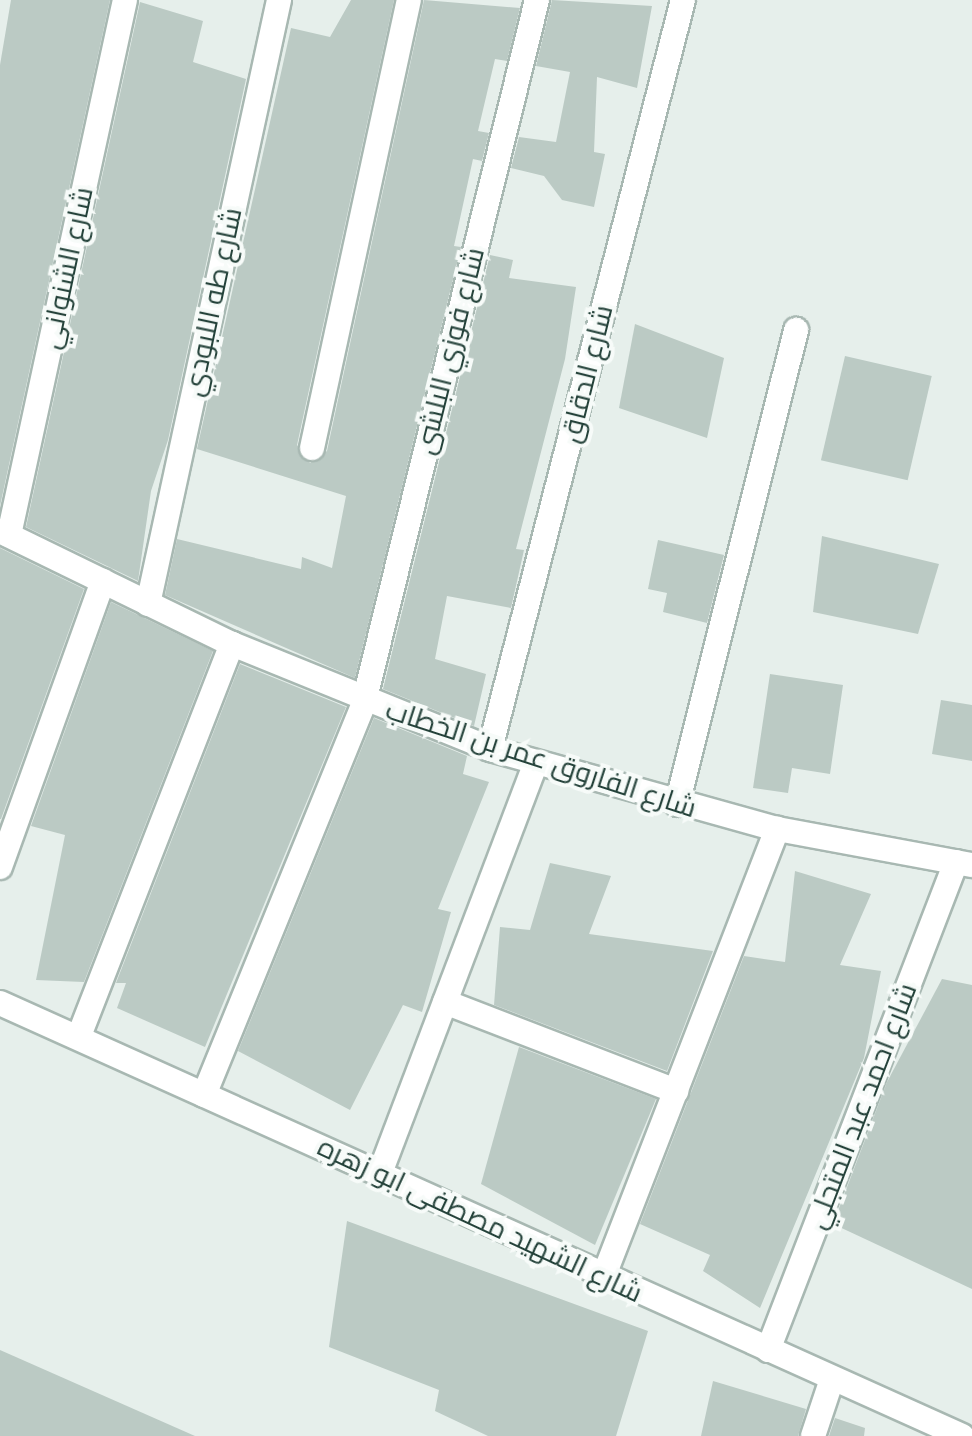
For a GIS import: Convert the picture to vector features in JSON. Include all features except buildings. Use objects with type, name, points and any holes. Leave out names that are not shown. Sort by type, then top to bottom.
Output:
[{"type":"street","name":"شارع الشنواني","points":[[5,533],[125,0]]},
{"type":"street","name":"شارع طه اللبودي","points":[[148,604],[279,0]]},
{"type":"street","points":[[312,448],[409,0]]},
{"type":"street","name":"شارع فوزي البلشى","points":[[204,1095],[364,702],[537,0]]},
{"type":"street","name":"شارع الدقاق","points":[[490,749],[683,0]]},
{"type":"street","points":[[677,804],[796,330]]},
{"type":"street","name":"شارع الفاروق عمر بن الخطاب","points":[[5,533],[232,644],[364,702],[490,749],[677,804],[777,829],[964,864]]},
{"type":"street","points":[[0,867],[103,581]]},
{"type":"street","points":[[79,1036],[232,644]]},
{"type":"street","points":[[380,1173],[536,763]]},
{"type":"street","points":[[603,1278],[777,829]]},
{"type":"street","name":"شارع احمد عبد المتجلي","points":[[768,1350],[964,864]]},
{"type":"street","points":[[445,1002],[676,1091]]},
{"type":"street","name":"شارع الشهيد مصطفى ابو زهره","points":[[0,1003],[380,1173],[603,1278],[962,1436]]},
{"type":"street","points":[[813,1436],[832,1379]]}]
